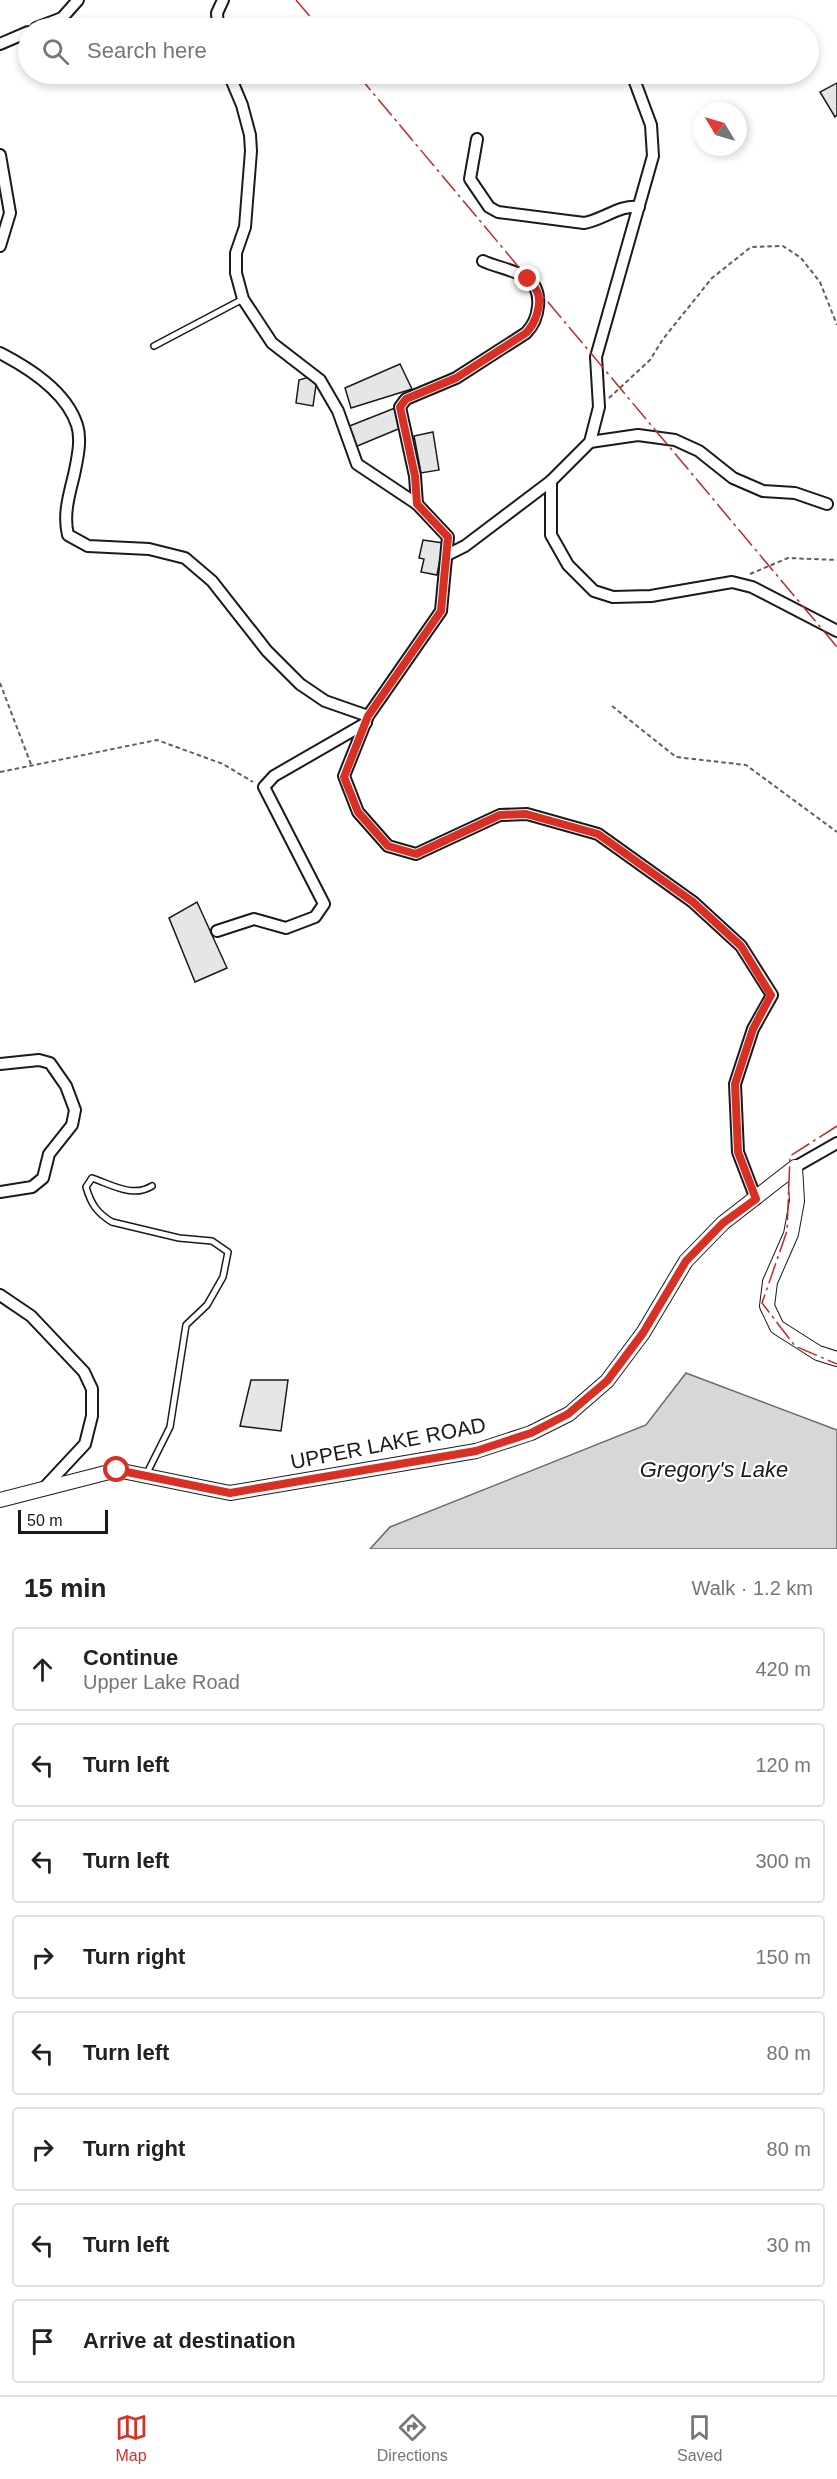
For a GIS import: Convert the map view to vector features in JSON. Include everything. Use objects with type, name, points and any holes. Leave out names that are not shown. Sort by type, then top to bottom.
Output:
[{"type":"street","points":[[62,18],[78,0]]},
{"type":"street","points":[[217,18],[217,13],[223,0]]},
{"type":"street","points":[[0,44],[18,36]]},
{"type":"street","points":[[233,84],[250,135],[244,227],[236,253],[236,273],[243,299],[272,343],[320,380],[338,411],[357,464],[417,504],[448,537],[441,611],[367,720],[344,777],[358,812],[388,846],[416,854],[500,815],[526,814],[598,834],[693,902],[741,946],[771,995],[753,1029],[735,1084],[738,1152],[756,1199]]},
{"type":"street","points":[[447,555],[465,546],[551,481],[590,442],[599,407],[596,357],[653,156],[651,125],[636,84]]},
{"type":"street","points":[[477,140],[470,179],[489,207],[498,212],[584,222],[597,220],[628,205],[639,207]]},
{"type":"street","points":[[0,155],[10,213],[0,246]]},
{"type":"street","points":[[417,504],[415,476],[400,407],[406,399],[456,378],[533,327],[538,307],[538,292],[528,279],[483,261]]},
{"type":"street","points":[[0,353],[41,378],[63,401],[77,425],[79,451],[65,521],[68,535],[88,546],[149,549],[185,558],[212,581],[267,651],[300,684],[325,701],[367,720]]},
{"type":"street","points":[[590,442],[638,435],[675,440],[699,451],[733,478],[763,491],[795,493],[827,504]]},
{"type":"street","points":[[551,481],[551,535],[568,565],[594,591],[613,597],[651,596],[732,582],[752,587],[837,631]]},
{"type":"street","points":[[218,931],[254,919],[285,928],[315,917],[324,904],[264,788],[274,776],[367,720]]},
{"type":"street","points":[[0,1064],[39,1060],[50,1063],[66,1086],[75,1110],[72,1125],[49,1154],[43,1178],[32,1187],[0,1192]]},
{"type":"street","points":[[837,1143],[795,1167],[798,1201],[791,1234],[770,1282],[767,1306],[777,1327],[818,1353],[837,1359]]},
{"type":"street","name":"UPPER LAKE ROAD","points":[[0,1500],[117,1470],[230,1493],[476,1451],[531,1433],[568,1414],[607,1381],[643,1333],[686,1261],[723,1223],[795,1167]]},
{"type":"street","points":[[0,1296],[31,1316],[84,1372],[92,1389],[92,1416],[85,1444],[43,1489]]},
{"type":"lane","points":[[154,346],[243,299]]},
{"type":"lane","points":[[146,1476],[170,1427],[186,1325],[207,1305],[223,1277],[228,1252],[212,1241],[179,1238],[112,1222],[91,1204],[86,1187],[92,1178],[131,1192],[144,1191],[152,1186]]},
{"type":"path","points":[[599,407],[650,360],[663,339],[712,278],[752,247],[783,246],[801,258],[820,282],[837,325]]},
{"type":"path","points":[[732,582],[788,558],[837,560]]},
{"type":"path","points":[[0,683],[32,767]]},
{"type":"path","points":[[612,705],[676,757],[746,765],[837,832]]},
{"type":"path","points":[[0,772],[157,740],[223,764],[264,788]]},
{"type":"water","name":"Gregory's Lake","points":[[686,1373],[837,1430],[837,1549],[370,1549],[390,1527],[646,1425]]},
{"type":"building","points":[[837,83],[837,115],[835,117],[820,92]]},
{"type":"building","points":[[400,364],[412,389],[351,408],[345,388]]},
{"type":"building","points":[[309,377],[316,385],[313,406],[296,403],[299,380]]},
{"type":"building","points":[[395,408],[403,427],[355,447],[347,427]]},
{"type":"building","points":[[433,432],[439,470],[421,473],[414,436]]},
{"type":"building","points":[[423,540],[443,543],[437,575],[421,572],[424,559],[419,558]]},
{"type":"building","points":[[197,902],[227,968],[195,982],[169,918]]},
{"type":"building","points":[[251,1380],[288,1380],[281,1431],[240,1426]]},
{"type":"power","points":[[296,0],[311,18]]},
{"type":"power","points":[[365,84],[837,647]]},
{"type":"power","points":[[837,1126],[790,1156],[787,1231],[762,1303],[795,1346],[837,1364]]},
{"type":"route","points":[[117,1470],[230,1493],[476,1451],[531,1433],[568,1414],[607,1381],[643,1333],[686,1261],[723,1223],[756,1199],[738,1152],[735,1084],[753,1029],[771,995],[741,946],[693,902],[598,834],[526,814],[500,815],[416,854],[388,846],[358,812],[344,777],[368,716],[441,611],[448,537],[417,504],[415,476],[400,407],[406,399],[456,378],[533,327],[538,307],[538,292],[528,279]]}]
